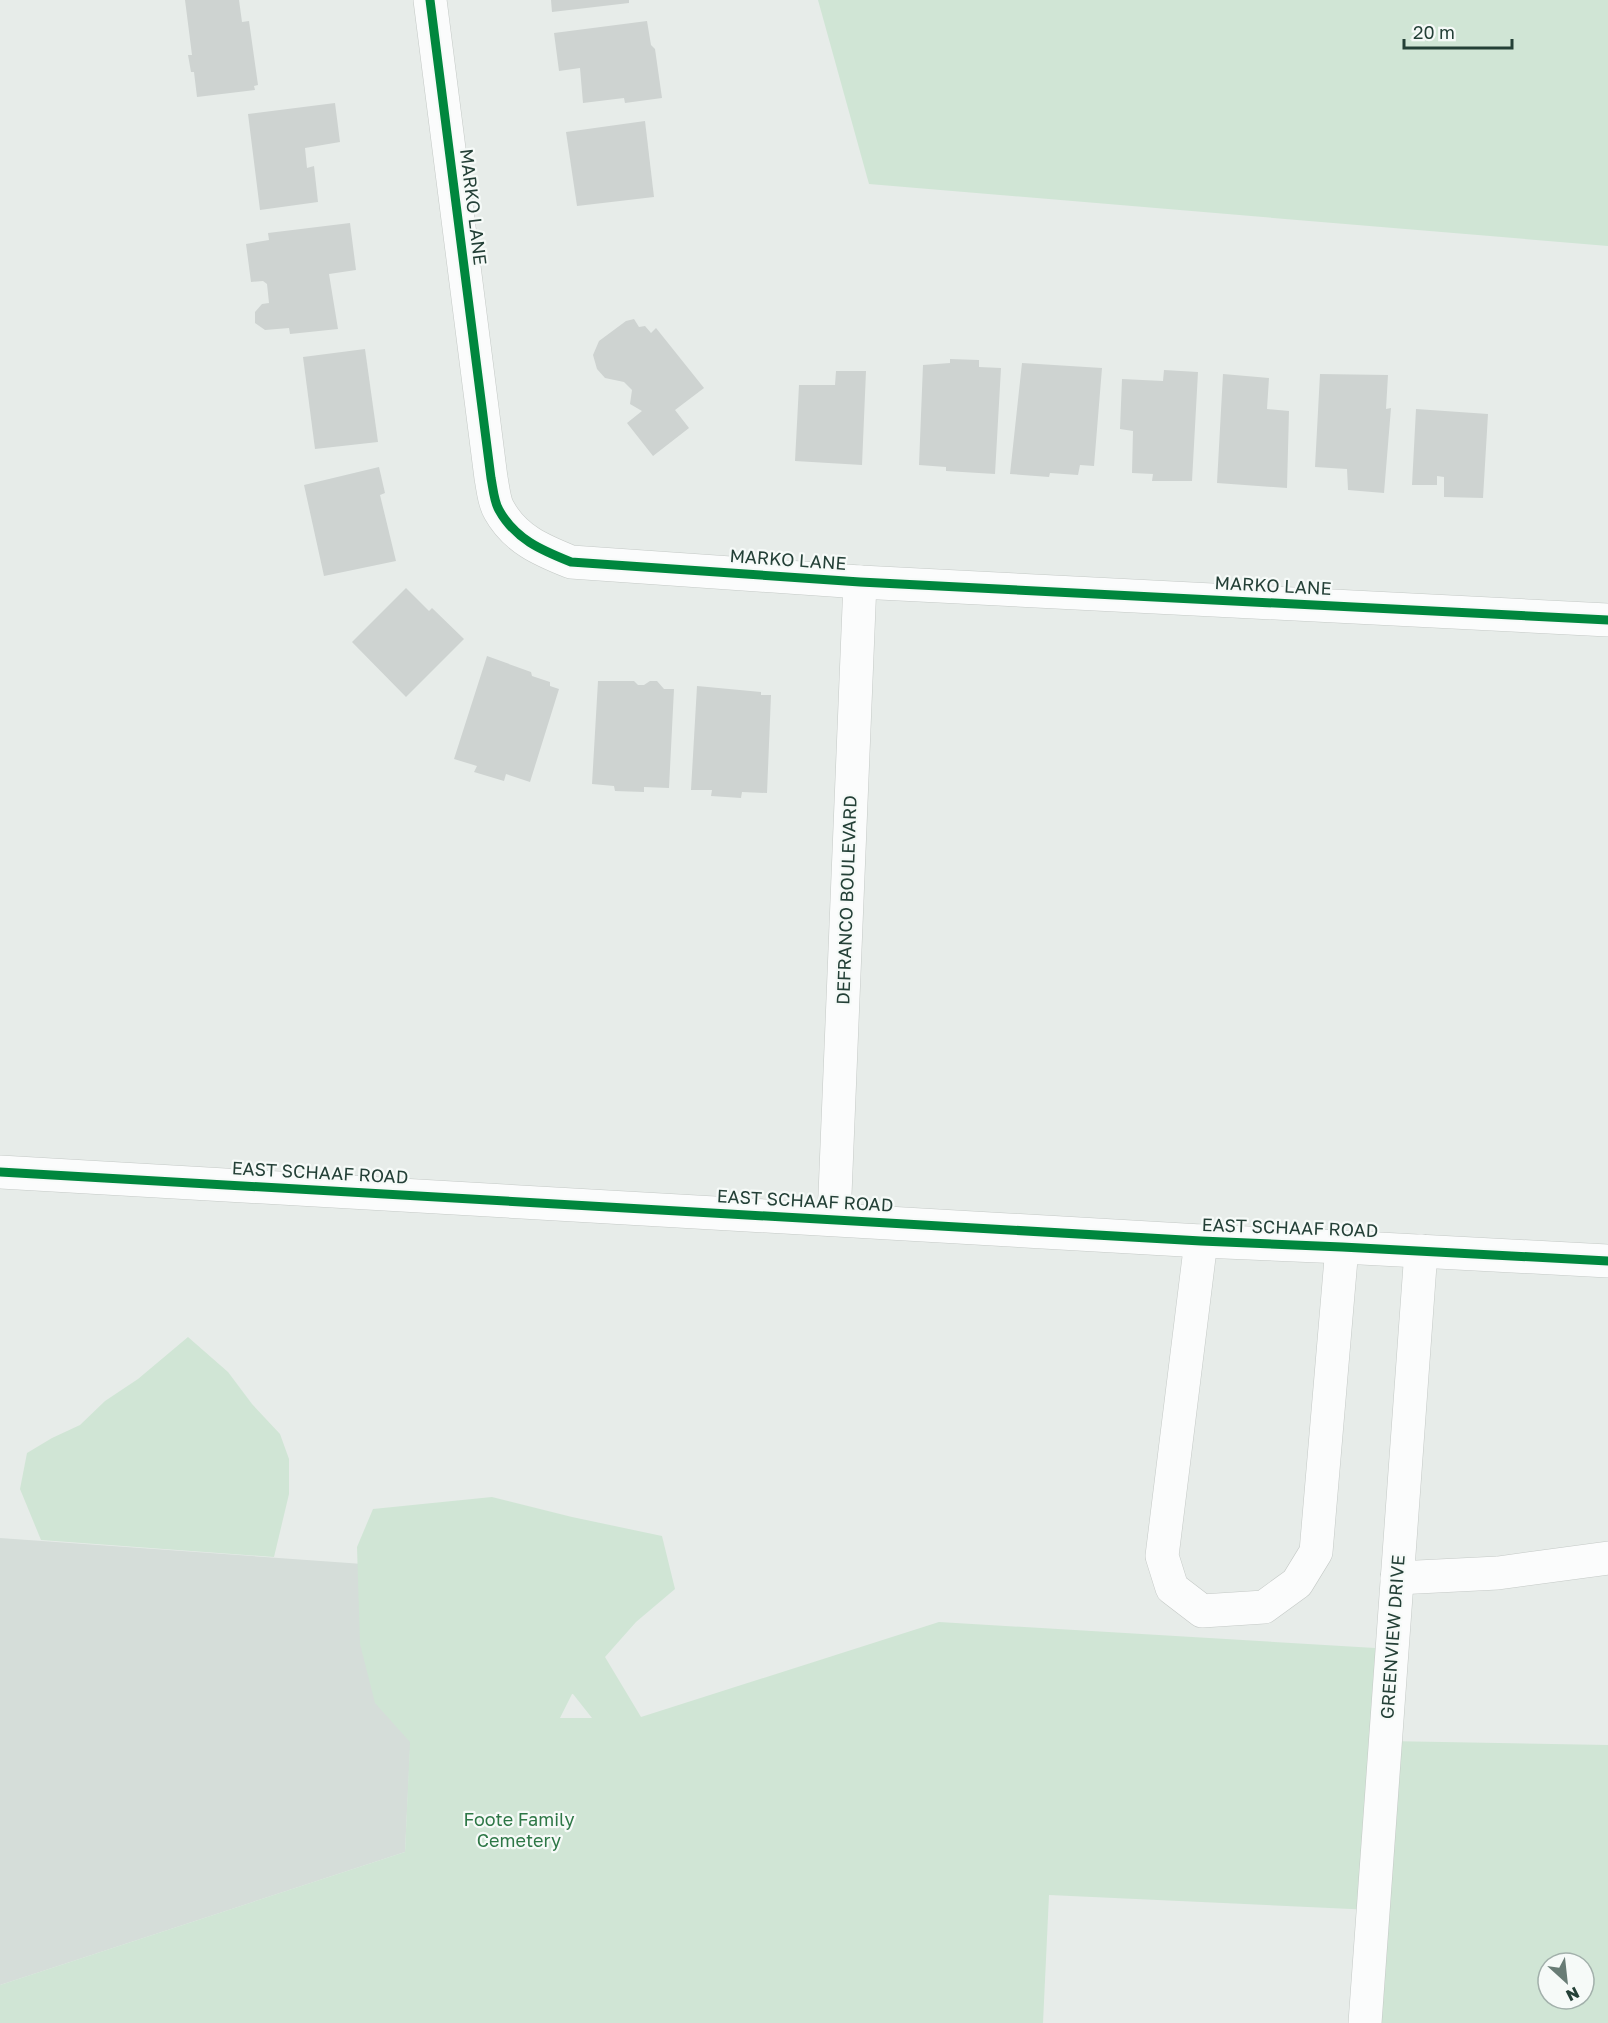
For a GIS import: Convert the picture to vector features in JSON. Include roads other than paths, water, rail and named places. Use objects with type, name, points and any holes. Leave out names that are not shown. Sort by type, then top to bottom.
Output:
[{"type":"street","name":"MARKO LANE","points":[[430,0],[491,478],[498,509],[515,531],[537,549],[571,562],[860,582],[1608,620]]},
{"type":"street","name":"DEFRANCO BOULEVARD","points":[[834,1219],[860,582]]},
{"type":"street","name":"EAST SCHAAF ROAD","points":[[0,1172],[1201,1241],[1608,1261]]},
{"type":"street","points":[[1201,1241],[1162,1556],[1172,1588],[1202,1611],[1264,1607],[1298,1583],[1316,1552],[1342,1247]]},
{"type":"street","name":"GREENVIEW DRIVE","points":[[1365,2023],[1421,1251]]},
{"type":"street","points":[[1397,1578],[1498,1573],[1608,1558]]},
{"type":"park label","name":"Foote Family Cemetery","points":[[519,1830]]}]
